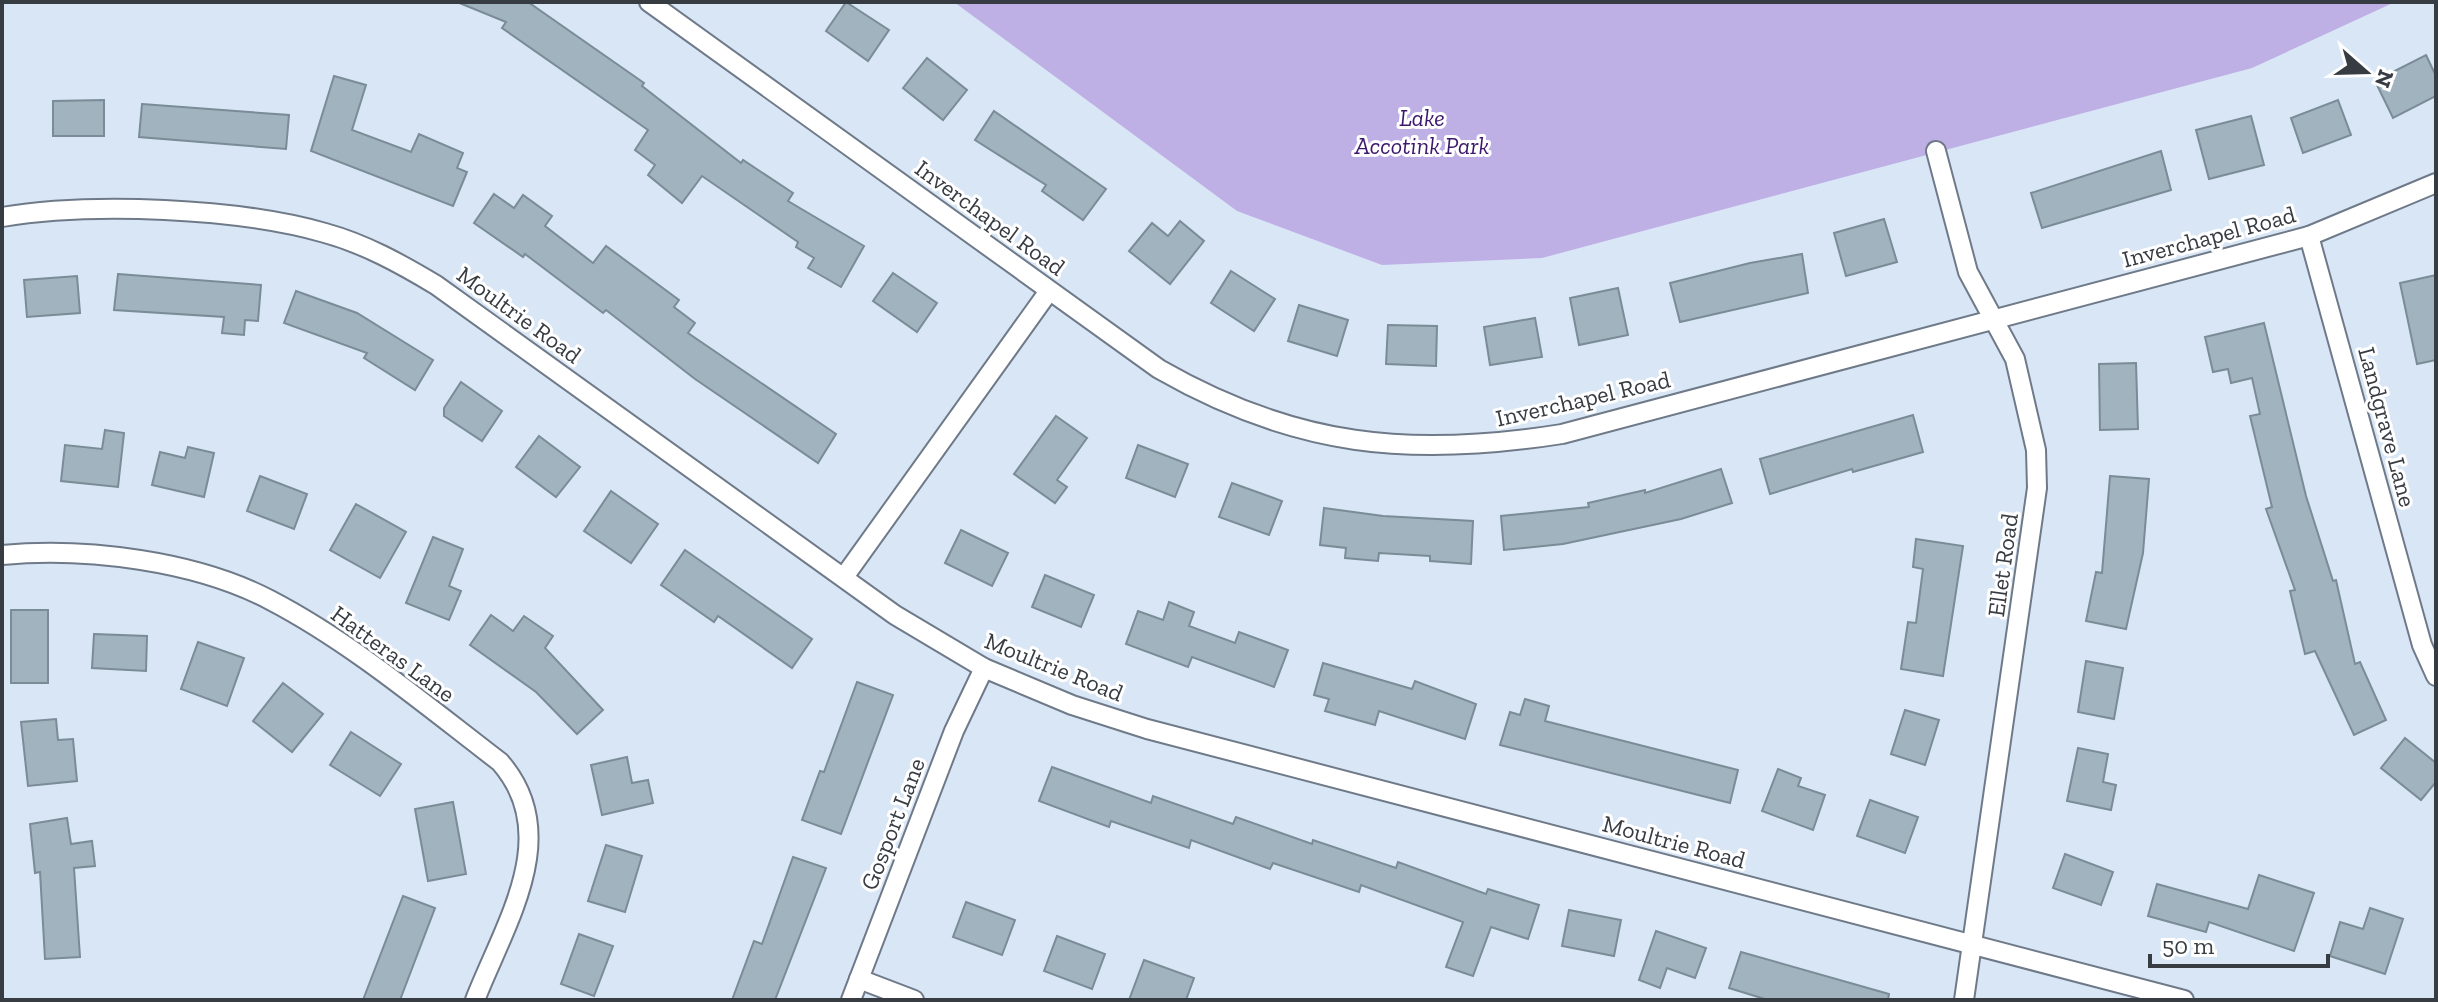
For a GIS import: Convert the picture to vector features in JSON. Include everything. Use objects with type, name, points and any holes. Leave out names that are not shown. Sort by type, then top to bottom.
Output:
[{"type":"street","name":"Inverchapel Road","points":[[649,2],[1159,369],[1225,403],[1320,434],[1419,448],[1489,445],[1562,434],[2309,236],[2436,183]]},
{"type":"street","name":"Ellet Road","points":[[1936,151],[1968,272],[1997,320],[2015,359],[2029,413],[2037,488],[1964,1000]]},
{"type":"street","name":"Moultrie Road","points":[[2,217],[55,210],[122,210],[247,218],[286,223],[360,245],[436,285],[895,615],[984,668],[1072,705],[1147,729],[2184,1000]]},
{"type":"street","name":"Landgrave Lane","points":[[2309,236],[2422,645],[2436,676]]},
{"type":"street","points":[[844,577],[1049,291]]},
{"type":"street","name":"Hatteras Lane","points":[[2,555],[46,554],[154,563],[230,582],[302,618],[500,762],[523,795],[531,842],[525,874],[475,1000]]},
{"type":"street","name":"Gosport Lane","points":[[851,1000],[954,731],[984,668]]},
{"type":"street","points":[[859,979],[914,1000]]},
{"type":"green space","name":"Lake Accotink Park","points":[[954,2],[2395,2],[2252,68],[1542,258],[1382,265],[1237,211]]},
{"type":"building","points":[[457,2],[528,2],[644,83],[642,86],[741,163],[743,160],[793,193],[788,201],[864,246],[841,287],[808,268],[814,258],[796,247],[798,242],[702,176],[682,203],[648,175],[655,165],[635,150],[648,130],[502,28],[506,22]]},
{"type":"building","points":[[846,2],[889,30],[868,61],[826,31]]},
{"type":"building","points":[[2426,55],[2436,76],[2436,96],[2393,118],[2375,81]]},
{"type":"building","points":[[927,58],[967,90],[943,120],[903,88]]},
{"type":"building","points":[[334,76],[366,85],[352,130],[411,152],[419,134],[463,153],[457,168],[467,172],[453,206],[311,151]]},
{"type":"building","points":[[104,100],[104,136],[53,136],[53,101]]},
{"type":"building","points":[[2338,100],[2351,135],[2303,153],[2291,118]]},
{"type":"building","points":[[142,104],[289,115],[286,149],[139,137]]},
{"type":"building","points":[[994,111],[1106,189],[1083,220],[1042,191],[1046,185],[975,140]]},
{"type":"building","points":[[2251,116],[2264,165],[2209,179],[2196,130]]},
{"type":"building","points":[[2161,151],[2171,190],[2042,228],[2031,193]]},
{"type":"building","points":[[494,194],[514,208],[523,195],[552,216],[545,226],[593,263],[606,246],[679,300],[674,307],[695,323],[688,333],[836,434],[818,463],[695,379],[606,310],[603,313],[525,254],[523,257],[474,223]]},
{"type":"building","points":[[1884,219],[1897,262],[1846,276],[1834,233]]},
{"type":"building","points":[[1180,221],[1204,241],[1170,284],[1129,251],[1152,223],[1168,236]]},
{"type":"building","points":[[1802,254],[1808,293],[1680,322],[1670,283]]},
{"type":"building","points":[[1231,271],[1275,299],[1254,331],[1211,303]]},
{"type":"building","points":[[893,273],[937,303],[917,332],[873,301]]},
{"type":"building","points":[[118,274],[261,285],[258,321],[245,320],[244,335],[222,333],[224,317],[114,310]]},
{"type":"building","points":[[2436,275],[2436,360],[2417,364],[2400,283]]},
{"type":"building","points":[[77,276],[80,313],[27,317],[24,280]]},
{"type":"building","points":[[1618,288],[1628,335],[1579,345],[1570,298]]},
{"type":"building","points":[[296,291],[357,313],[433,360],[415,390],[364,358],[367,353],[284,323]]},
{"type":"building","points":[[1299,305],[1348,320],[1337,356],[1288,341]]},
{"type":"building","points":[[1535,318],[1542,357],[1490,365],[1484,327]]},
{"type":"building","points":[[2264,323],[2306,496],[2333,581],[2336,580],[2355,664],[2360,662],[2386,720],[2354,735],[2315,651],[2305,654],[2290,591],[2295,590],[2266,509],[2272,507],[2250,416],[2260,414],[2252,378],[2231,383],[2228,369],[2213,372],[2205,337]]},
{"type":"building","points":[[1388,325],[1437,326],[1436,366],[1386,364]]},
{"type":"building","points":[[2136,363],[2138,429],[2100,430],[2099,364]]},
{"type":"building","points":[[461,382],[502,411],[482,441],[444,416],[444,408]]},
{"type":"building","points":[[1913,415],[1923,452],[1853,472],[1852,469],[1770,494],[1760,459]]},
{"type":"building","points":[[1056,416],[1087,438],[1057,480],[1067,487],[1055,503],[1014,474]]},
{"type":"building","points":[[105,430],[124,433],[118,487],[61,481],[65,445],[102,449]]},
{"type":"building","points":[[539,436],[580,467],[556,497],[516,467]]},
{"type":"building","points":[[1138,445],[1188,464],[1175,497],[1126,478]]},
{"type":"building","points":[[188,447],[214,453],[204,497],[152,485],[160,452],[185,458]]},
{"type":"building","points":[[1721,469],[1732,503],[1681,519],[1563,544],[1504,550],[1501,516],[1589,507],[1588,503],[1645,490],[1645,493]]},
{"type":"building","points":[[260,476],[307,494],[294,529],[247,511]]},
{"type":"building","points":[[2110,476],[2149,479],[2143,553],[2126,629],[2086,621],[2096,572],[2102,573]]},
{"type":"building","points":[[1232,483],[1282,501],[1269,535],[1219,517]]},
{"type":"building","points":[[611,491],[658,524],[631,563],[584,531]]},
{"type":"building","points":[[356,504],[406,532],[380,578],[330,550]]},
{"type":"building","points":[[1324,508],[1383,516],[1473,521],[1471,564],[1430,561],[1430,556],[1379,553],[1378,561],[1345,558],[1346,548],[1320,545]]},
{"type":"building","points":[[961,530],[1008,553],[992,586],[945,563]]},
{"type":"building","points":[[433,537],[463,549],[449,586],[461,591],[449,620],[406,603]]},
{"type":"building","points":[[1916,539],[1963,546],[1943,676],[1901,669],[1908,622],[1916,623],[1923,569],[1913,567]]},
{"type":"building","points":[[685,550],[812,639],[792,668],[718,616],[714,622],[661,585]]},
{"type":"building","points":[[1045,575],[1094,595],[1081,627],[1032,607]]},
{"type":"building","points":[[1169,602],[1194,612],[1189,626],[1235,643],[1239,632],[1288,650],[1274,687],[1192,657],[1188,667],[1126,644],[1138,611],[1163,620]]},
{"type":"building","points":[[11,610],[48,610],[48,683],[11,683]]},
{"type":"building","points":[[491,615],[513,631],[524,616],[553,636],[545,648],[603,710],[577,734],[536,692],[470,645]]},
{"type":"building","points":[[94,634],[147,636],[146,671],[92,668]]},
{"type":"building","points":[[198,642],[244,658],[227,706],[181,689]]},
{"type":"building","points":[[2086,661],[2123,668],[2114,719],[2078,712]]},
{"type":"building","points":[[1323,663],[1412,689],[1415,681],[1476,704],[1465,739],[1379,711],[1375,725],[1325,711],[1329,699],[1314,695]]},
{"type":"building","points":[[857,682],[893,695],[841,834],[802,820],[820,771],[824,772]]},
{"type":"building","points":[[283,683],[323,714],[292,752],[253,721]]},
{"type":"building","points":[[1525,699],[1549,706],[1545,721],[1738,770],[1730,803],[1500,745],[1510,712],[1520,715]]},
{"type":"building","points":[[1905,710],[1939,720],[1925,765],[1891,754]]},
{"type":"building","points":[[56,719],[58,740],[73,739],[77,781],[28,786],[21,722]]},
{"type":"building","points":[[351,732],[401,764],[380,796],[330,765]]},
{"type":"building","points":[[2405,738],[2436,763],[2436,782],[2421,800],[2381,768]]},
{"type":"building","points":[[2078,748],[2108,754],[2103,782],[2116,785],[2111,810],[2067,801]]},
{"type":"building","points":[[627,757],[632,783],[648,780],[653,803],[602,815],[591,765]]},
{"type":"building","points":[[1052,767],[1151,803],[1153,796],[1233,824],[1236,817],[1312,844],[1313,840],[1396,868],[1398,862],[1486,894],[1488,889],[1539,905],[1528,939],[1491,927],[1473,976],[1446,967],[1463,922],[1361,885],[1359,892],[1273,863],[1270,869],[1191,840],[1189,848],[1111,821],[1109,827],[1039,801]]},
{"type":"building","points":[[1778,769],[1801,778],[1798,786],[1825,795],[1813,830],[1762,811]]},
{"type":"building","points":[[1870,800],[1918,817],[1905,853],[1857,836]]},
{"type":"building","points":[[453,802],[466,874],[428,881],[415,809]]},
{"type":"building","points":[[67,818],[71,844],[92,841],[95,866],[74,868],[80,957],[45,959],[40,872],[35,873],[30,824]]},
{"type":"building","points":[[606,845],[642,856],[625,912],[588,901]]},
{"type":"building","points":[[2065,854],[2113,872],[2101,905],[2053,888]]},
{"type":"building","points":[[793,857],[826,868],[775,1000],[732,1000],[754,941],[762,944]]},
{"type":"building","points":[[2259,875],[2314,893],[2294,951],[2209,922],[2206,932],[2148,916],[2157,884],[2248,909]]},
{"type":"building","points":[[403,896],[435,908],[400,1000],[363,1000]]},
{"type":"building","points":[[966,902],[1015,920],[1002,955],[953,937]]},
{"type":"building","points":[[2370,908],[2403,919],[2385,974],[2330,956],[2340,922],[2363,929]]},
{"type":"building","points":[[1569,910],[1621,920],[1614,956],[1562,946]]},
{"type":"building","points":[[1656,931],[1706,948],[1695,978],[1667,968],[1660,988],[1639,980]]},
{"type":"building","points":[[579,934],[613,946],[594,996],[561,984]]},
{"type":"building","points":[[1057,936],[1105,954],[1092,989],[1044,971]]},
{"type":"building","points":[[1741,952],[1889,994],[1888,1000],[1768,1000],[1729,988]]},
{"type":"building","points":[[1144,960],[1194,978],[1186,1000],[1129,1000]]}]
